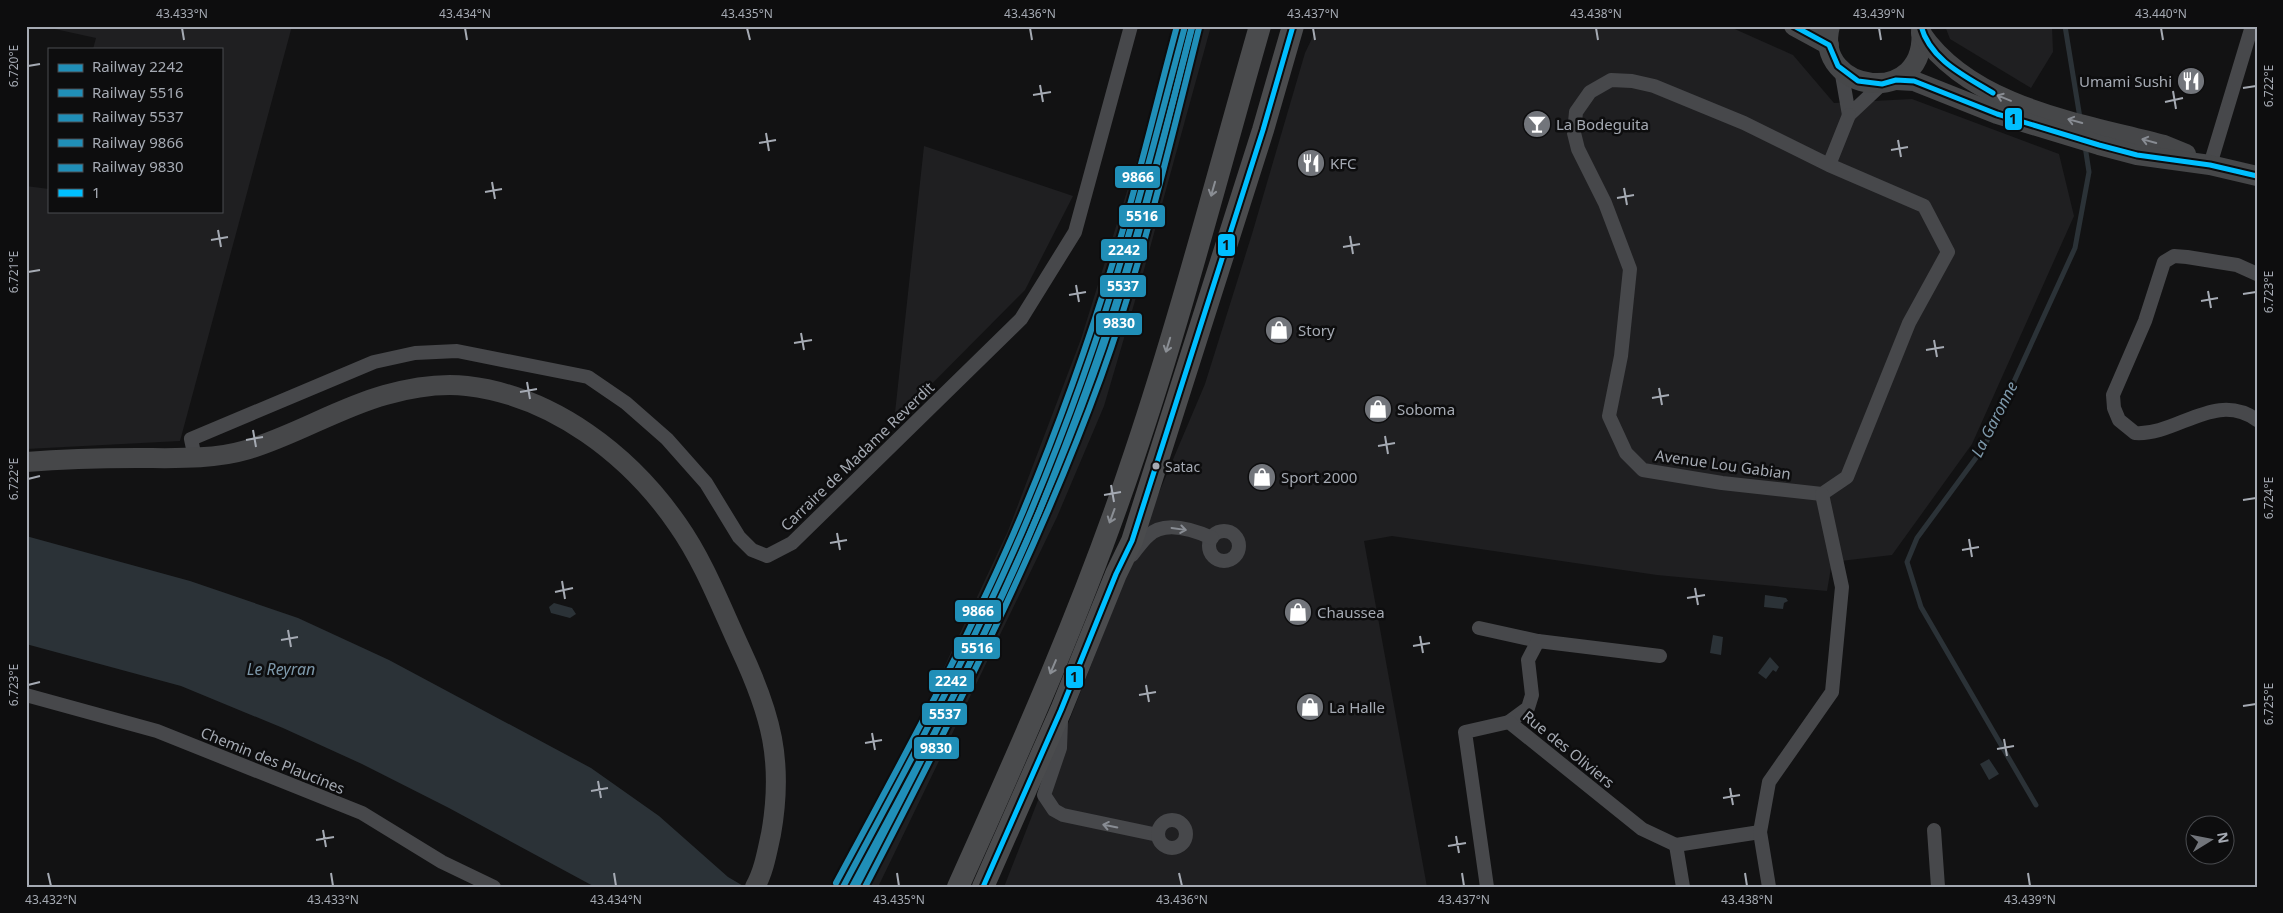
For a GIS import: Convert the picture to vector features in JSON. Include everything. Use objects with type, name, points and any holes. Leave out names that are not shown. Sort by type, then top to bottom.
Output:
[{"type":"main road","points":[[1226,142],[1233,94],[1251,26]]},
{"type":"main road","points":[[958,887],[1092,574],[1135,454],[1172,334],[1260,26]]},
{"type":"main road","points":[[1116,574],[1124,538],[1149,464],[1209,268],[1278,26]]},
{"type":"main road","points":[[983,887],[1061,710],[1116,574],[1132,541],[1263,130],[1293,26]]},
{"type":"main road","points":[[1794,26],[1829,36],[1832,57],[1841,69],[1858,81],[1914,81],[1997,114],[2050,123],[2100,136],[2164,145],[2210,164],[2257,176]]},
{"type":"main road","points":[[1921,30],[1932,50],[1946,63],[1987,90],[2031,109],[2050,123]]},
{"type":"main road","points":[[1889,82],[1906,73],[1917,60],[1922,41],[1921,30]]},
{"type":"main road","points":[[26,462],[82,458],[195,458],[246,450],[384,395],[432,387],[465,386],[499,392],[537,404],[590,434],[639,478],[678,525],[710,581],[755,679],[772,728],[777,764],[776,804],[767,852],[756,884]]},
{"type":"street","name":"Carraire de Madame Reverdit","points":[[195,458],[191,439],[320,383],[374,362],[416,353],[457,351],[588,378],[626,403],[667,439],[706,483],[739,538],[752,550],[767,556],[792,543],[1021,319],[1075,232],[1131,26]]},
{"type":"street","points":[[2210,164],[2252,26]]},
{"type":"street","points":[[1841,69],[1849,115]]},
{"type":"street","name":"Avenue Lou Gabian","points":[[1611,80],[1632,81],[1654,86],[1744,123],[1829,165],[1924,206],[1948,252],[1909,323],[1847,477],[1822,494],[1722,483],[1643,470],[1626,453],[1609,416],[1621,356],[1630,269],[1605,204],[1578,150],[1574,133],[1576,112],[1590,92],[1611,80]]},
{"type":"street","points":[[1829,165],[1849,115],[1889,82]]},
{"type":"street","points":[[2257,274],[2236,265],[2187,257],[2174,256],[2164,262],[2146,321],[2113,395],[2114,408],[2119,420],[2135,432],[2151,431],[2214,411],[2241,411],[2257,420]]},
{"type":"street","points":[[1769,887],[1760,832],[1769,782],[1832,692],[1842,587],[1822,494]]},
{"type":"street","points":[[1116,574],[1154,531],[1177,527],[1212,538]]},
{"type":"street","points":[[1479,628],[1538,641],[1660,656]]},
{"type":"street","points":[[1509,722],[1528,708],[1532,695],[1528,660],[1538,641]]},
{"type":"street","name":"Chemin des Plaucines","points":[[26,695],[157,731],[362,813],[442,862],[494,887]]},
{"type":"street","points":[[1061,710],[1060,748],[1044,796],[1054,810],[1086,821],[1158,834]]},
{"type":"street","name":"Rue des Oliviers","points":[[1487,887],[1465,732],[1509,722],[1642,829],[1676,846]]},
{"type":"street","points":[[1934,830],[1938,887]]},
{"type":"street","points":[[1683,887],[1676,846],[1760,832]]},
{"type":"shaded area","points":[[41,26],[292,26],[180,441],[26,449],[26,186],[48,189],[48,212],[222,212],[222,48],[93,48],[96,38]]},
{"type":"shaded area","points":[[1172,26],[1211,26],[1142,277],[1104,406],[1057,517],[878,887],[831,887],[910,740],[1008,531],[1081,339],[1143,140]]},
{"type":"shaded area","points":[[1318,26],[1728,26],[1793,55],[1834,103],[1912,99],[2059,154],[2074,216],[1972,444],[1892,555],[1832,562],[1827,591],[1657,575],[1392,536],[1364,541],[1427,887],[1004,887],[1155,502],[1205,384],[1252,234],[1305,53]]},
{"type":"shaded area","points":[[1945,26],[2052,26],[2053,52],[2031,88],[1950,39]]},
{"type":"shaded area","points":[[924,146],[1073,196],[1025,290],[894,422]]},
{"type":"water","name":"Le Reyran","points":[[26,536],[190,581],[298,618],[389,660],[591,768],[659,816],[728,877],[745,887],[595,887],[449,808],[362,764],[283,728],[181,686],[26,644]]},
{"type":"water","points":[[1765,595],[1786,598],[1788,601],[1784,603],[1783,609],[1764,607]]},
{"type":"water","points":[[554,603],[572,608],[576,614],[570,618],[551,613],[549,607]]},
{"type":"water","points":[[1713,635],[1723,637],[1721,655],[1710,653]]},
{"type":"water","points":[[1770,657],[1779,667],[1776,672],[1773,670],[1766,679],[1758,673]]},
{"type":"water","points":[[1989,759],[1999,774],[1989,780],[1980,764]]},
{"type":"waterway","name":"La Garonne","points":[[2065,26],[2080,118]]},
{"type":"waterway","name":"La Garonne","points":[[2036,805],[1921,607],[1907,562],[1917,538],[1984,447],[2075,248],[2089,172],[2085,146]]},
{"type":"rail line","name":"9866","points":[[836,883],[958,652],[1003,557],[1037,477],[1086,346],[1108,279],[1134,192],[1177,26]]},
{"type":"rail line","name":"2242","points":[[843,887],[965,654],[1010,559],[1044,479],[1082,380],[1115,281],[1141,192],[1185,26]]},
{"type":"rail line","name":"5537","points":[[856,887],[921,762],[983,635],[1013,571],[1068,442],[1122,290],[1147,202],[1192,26]]},
{"type":"rail line","name":"5516","points":[[852,887],[974,655],[997,608],[1051,483],[1094,368],[1133,249],[1192,28]]},
{"type":"rail line","name":"9830","points":[[865,887],[991,636],[1021,572],[1076,443],[1130,291],[1199,28]]},
{"type":"transit line","name":"1","points":[[983,887],[1061,710],[1116,574],[1132,541],[1263,130],[1293,26]]},
{"type":"transit line","name":"1","points":[[1794,26],[1829,45],[1838,66],[1858,81],[1882,84],[1896,80],[1914,81],[1997,114],[2099,145],[2137,155],[2210,165],[2257,176]]},
{"type":"transit line","name":"1","points":[[1921,26],[1926,38],[1940,58],[1993,93]]},
{"type":"place","name":"Umami Sushi","points":[[2191,81]]},
{"type":"place","name":"La Bodeguita","points":[[1537,124]]},
{"type":"place","name":"KFC","points":[[1311,163]]},
{"type":"place","name":"Story","points":[[1279,330]]},
{"type":"place","name":"Soboma","points":[[1378,409]]},
{"type":"place","name":"Satac","points":[[1156,466]]},
{"type":"place","name":"Sport 2000","points":[[1262,477]]},
{"type":"place","name":"Chaussea","points":[[1298,612]]},
{"type":"place","name":"La Halle","points":[[1310,707]]}]
